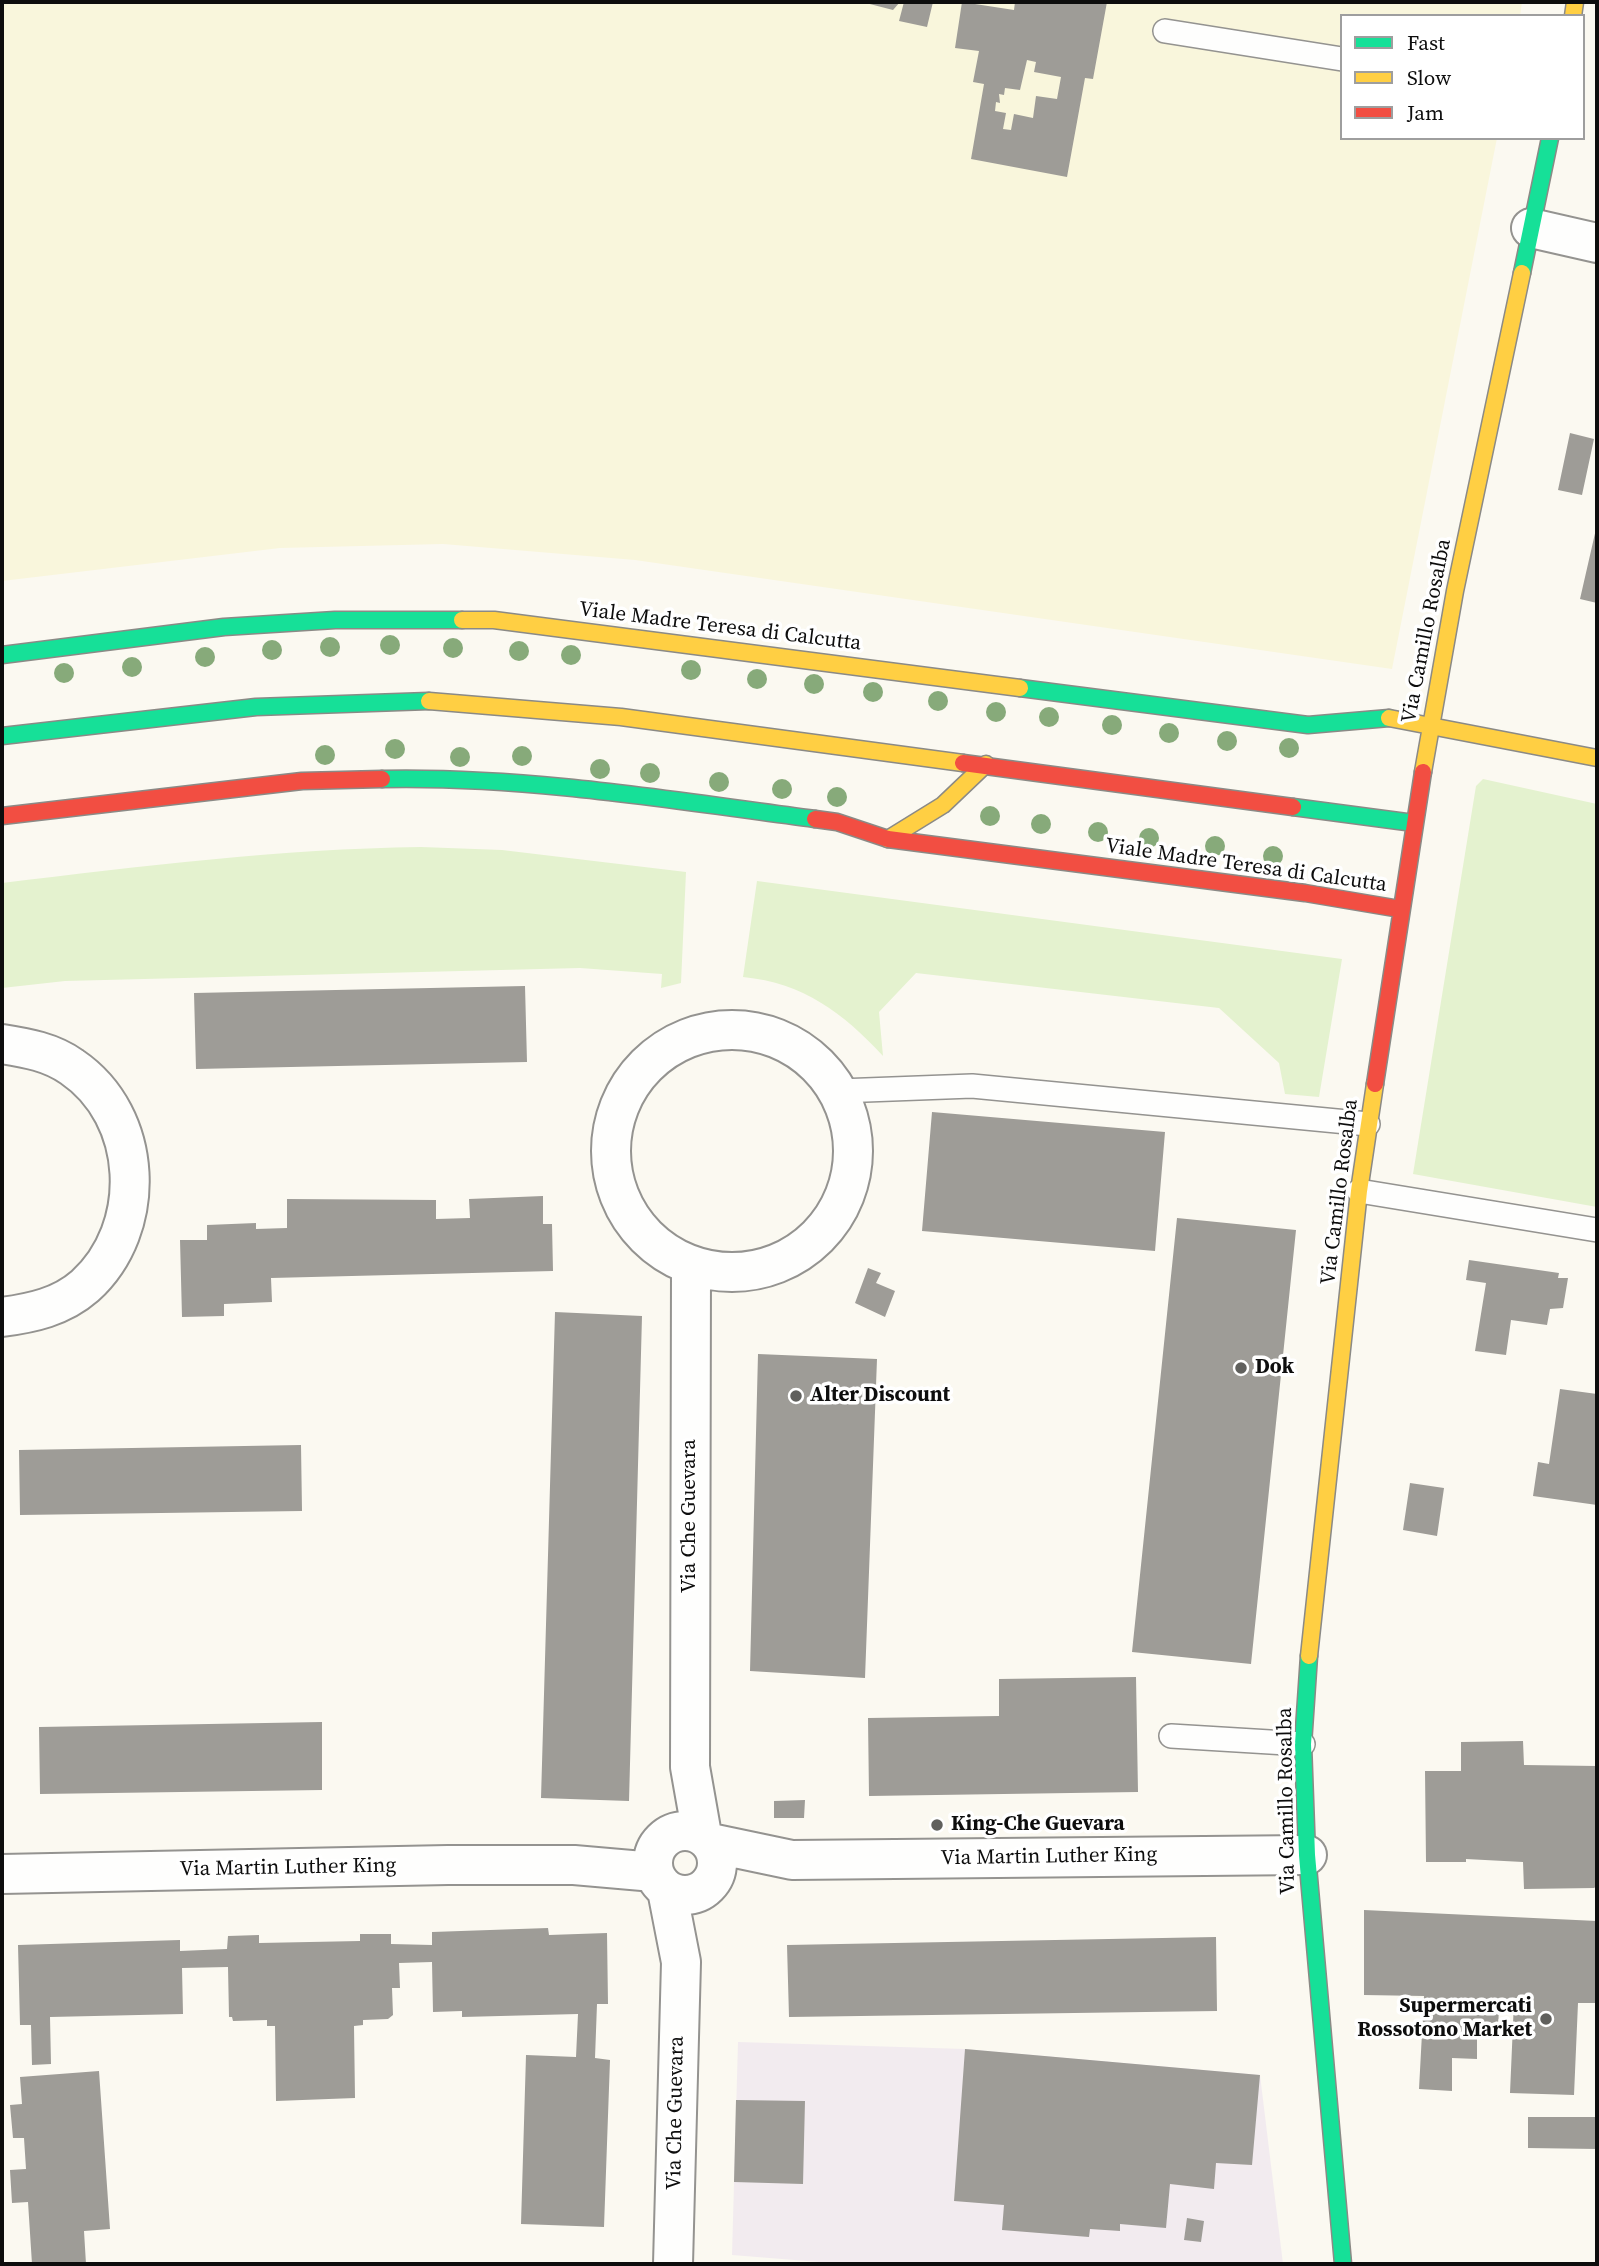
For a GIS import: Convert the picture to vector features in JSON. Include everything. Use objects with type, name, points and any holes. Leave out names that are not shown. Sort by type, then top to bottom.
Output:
[{"type":"main road","name":"Via Camillo Rosalba","points":[[1343,2264],[1307,1856],[1303,1744],[1309,1660],[1359,1191],[1400,909],[1430,724],[1550,140]]},
{"type":"main road","name":"Viale Madre Teresa di Calcutta","points":[[2,655],[238,626],[335,620],[494,620],[1308,725],[1381,717],[1430,724],[1597,758]]},
{"type":"main road","points":[[2,736],[256,707],[414,700],[482,702],[986,764],[1414,823]]},
{"type":"main road","points":[[888,839],[943,806],[986,764]]},
{"type":"main road","name":"Viale Madre Teresa di Calcutta","points":[[2,816],[302,781],[437,778],[580,788],[837,822],[888,839],[1305,893],[1400,909]]},
{"type":"street","points":[[1531,228],[1597,243]]},
{"type":"street","points":[[728,1029],[771,1035],[801,1050],[824,1070],[839,1091],[852,1123],[850,1185],[824,1232],[782,1262],[741,1272],[691,1266],[655,1246],[634,1224],[615,1187],[610,1152],[617,1111],[634,1080],[664,1050],[703,1032],[728,1029]]},
{"type":"street","points":[[2,1044],[43,1051],[73,1067],[106,1098],[130,1152],[127,1221],[106,1264],[84,1287],[43,1311],[2,1317]]},
{"type":"street","name":"Via Che Guevara","points":[[681,1962],[708,1861],[690,1767],[691,1266]]},
{"type":"street","name":"Via Che Guevara","points":[[673,2264],[681,1962],[661,1860],[690,1767]]},
{"type":"street","points":[[684,1830],[708,1861],[690,1895],[661,1860],[684,1830]]},
{"type":"street","name":"Via Martin Luther King","points":[[708,1861],[1307,1856]]},
{"type":"street","name":"Via Martin Luther King","points":[[2,1874],[574,1865],[661,1860]]},
{"type":"lane","points":[[1165,31],[1340,59]]},
{"type":"lane","points":[[839,1091],[972,1086],[1368,1124]]},
{"type":"lane","points":[[1359,1191],[1597,1230]]},
{"type":"lane","points":[[1171,1736],[1303,1744]]},
{"type":"shaded area","points":[[2,2],[1522,2],[1520,14],[1340,14],[1340,140],[1497,140],[1392,669],[635,560],[443,544],[280,548],[2,581]]},
{"type":"shaded area","points":[[738,2042],[965,2049],[1260,2075],[1283,2264],[844,2264],[732,2255]]},
{"type":"green space","points":[[1483,779],[1597,804],[1597,1207],[1413,1174],[1476,786]]},
{"type":"green space","points":[[421,847],[502,850],[686,872],[681,983],[661,988],[662,974],[580,968],[65,981],[2,988],[2,883],[263,855]]},
{"type":"green space","points":[[757,881],[1342,959],[1319,1097],[1285,1094],[1279,1063],[1219,1008],[916,973],[879,1012],[883,1056],[853,1026],[804,993],[765,980],[743,977]]},
{"type":"building","points":[[862,2],[900,2],[893,10]]},
{"type":"building","points":[[904,2],[933,2],[927,27],[899,21]]},
{"type":"building","points":[[962,2],[1014,10],[1015,2],[1107,2],[1093,79],[1085,78],[1067,177],[971,159],[984,84],[973,82],[979,51],[955,48]],"holes":[[[1027,60],[1036,62],[1034,72],[1061,77],[1057,99],[1036,96],[1033,118],[1014,114],[1011,130],[1003,129],[1006,113],[995,111],[996,102],[1000,103],[999,94],[1004,95],[1005,88],[1020,90]]]},
{"type":"building","points":[[1570,433],[1594,439],[1582,495],[1558,490]]},
{"type":"building","points":[[1597,529],[1597,603],[1580,599]]},
{"type":"building","points":[[525,986],[527,1062],[196,1069],[194,993]]},
{"type":"building","points":[[932,1112],[1165,1132],[1155,1251],[922,1231]]},
{"type":"building","points":[[543,1196],[543,1224],[552,1224],[553,1271],[271,1278],[272,1302],[224,1304],[224,1316],[182,1317],[180,1240],[207,1240],[207,1225],[256,1223],[256,1229],[287,1228],[287,1199],[436,1200],[436,1219],[470,1218],[469,1199]]},
{"type":"building","points":[[1177,1218],[1296,1230],[1251,1664],[1132,1652]]},
{"type":"building","points":[[1469,1260],[1559,1273],[1558,1278],[1568,1278],[1563,1308],[1550,1309],[1547,1325],[1511,1320],[1506,1355],[1475,1351],[1486,1283],[1466,1280]]},
{"type":"building","points":[[868,1268],[881,1273],[876,1283],[895,1291],[885,1317],[855,1303]]},
{"type":"building","points":[[555,1312],[642,1316],[629,1801],[541,1798]]},
{"type":"building","points":[[758,1354],[877,1359],[865,1678],[750,1671]]},
{"type":"building","points":[[1560,1389],[1597,1394],[1597,1505],[1533,1496],[1538,1462],[1549,1464]]},
{"type":"building","points":[[301,1445],[302,1511],[20,1515],[19,1450]]},
{"type":"building","points":[[1410,1483],[1444,1488],[1437,1536],[1403,1530]]},
{"type":"building","points":[[1136,1677],[1138,1792],[869,1796],[868,1718],[999,1716],[999,1679]]},
{"type":"building","points":[[322,1722],[322,1790],[40,1794],[39,1727]]},
{"type":"building","points":[[1523,1741],[1524,1765],[1597,1766],[1597,1886],[1594,1888],[1524,1889],[1523,1862],[1466,1859],[1466,1862],[1426,1862],[1425,1771],[1461,1771],[1461,1742]]},
{"type":"building","points":[[805,1800],[804,1818],[774,1818],[774,1801]]},
{"type":"building","name":"Supermercati Rossotono Market","points":[[1364,1910],[1597,1921],[1597,2003],[1578,2003],[1574,2095],[1510,2093],[1514,2001],[1499,2000],[1498,2038],[1477,2036],[1477,2059],[1452,2058],[1452,2091],[1419,2089],[1424,1996],[1364,1995]]},
{"type":"building","points":[[548,1928],[549,1935],[607,1933],[608,2004],[597,2004],[595,2058],[610,2060],[604,2227],[521,2224],[526,2055],[576,2057],[578,2014],[462,2017],[462,2011],[433,2012],[432,1962],[399,1963],[400,1988],[392,1988],[393,2015],[388,2019],[363,2020],[363,2025],[354,2026],[355,2098],[276,2101],[275,2026],[267,2026],[267,2020],[233,2021],[232,2017],[229,2017],[228,1967],[182,1968],[183,2014],[50,2017],[51,2064],[32,2065],[31,2025],[20,2025],[18,1945],[180,1940],[180,1951],[227,1949],[228,1936],[259,1935],[259,1943],[360,1941],[360,1934],[391,1934],[391,1944],[432,1945],[432,1932]]},
{"type":"building","points":[[1216,1937],[1217,2011],[789,2017],[787,1945]]},
{"type":"building","points":[[965,2049],[1260,2075],[1252,2165],[1216,2163],[1214,2189],[1170,2184],[1166,2228],[1120,2224],[1120,2231],[1090,2229],[1089,2237],[1002,2230],[1004,2205],[954,2201]]},
{"type":"building","points":[[99,2071],[110,2229],[84,2231],[86,2264],[32,2264],[28,2202],[12,2203],[10,2170],[26,2169],[24,2138],[13,2138],[10,2105],[22,2104],[20,2077]]},
{"type":"building","points":[[736,2100],[805,2101],[803,2184],[734,2182]]},
{"type":"building","points":[[1528,2117],[1597,2117],[1597,2149],[1528,2148]]},
{"type":"building","points":[[1187,2218],[1204,2221],[1201,2242],[1184,2240]]},
{"type":"traffic: fast","points":[[1522,273],[1550,140]]},
{"type":"traffic: fast","points":[[2,655],[224,627],[335,620],[462,620]]},
{"type":"traffic: fast","points":[[1020,688],[1308,725],[1389,718]]},
{"type":"traffic: fast","points":[[2,736],[256,707],[429,701]]},
{"type":"traffic: fast","points":[[382,779],[545,785],[815,819]]},
{"type":"traffic: fast","points":[[1293,807],[1414,823]]},
{"type":"traffic: fast","points":[[1309,1656],[1303,1744],[1307,1855],[1343,2264]]},
{"type":"traffic: slow","points":[[1573,14],[1575,2]]},
{"type":"traffic: slow","points":[[1423,772],[1455,591],[1522,273]]},
{"type":"traffic: slow","points":[[462,620],[494,620],[1020,688]]},
{"type":"traffic: slow","points":[[429,701],[621,717],[963,763]]},
{"type":"traffic: slow","points":[[1389,718],[1597,758]]},
{"type":"traffic: slow","points":[[888,839],[943,805],[986,764]]},
{"type":"traffic: slow","points":[[1309,1656],[1359,1191],[1375,1084]]},
{"type":"traffic: jam","points":[[963,763],[1293,807]]},
{"type":"traffic: jam","points":[[1375,1084],[1423,772]]},
{"type":"traffic: jam","points":[[2,816],[302,781],[382,779]]},
{"type":"traffic: jam","points":[[815,819],[837,822],[888,839],[1305,893],[1400,909]]},
{"type":"place","name":"Dok","points":[[1241,1368]]},
{"type":"place","name":"Alter Discount","points":[[796,1396]]},
{"type":"place","name":"King-Che Guevara","points":[[937,1825]]},
{"type":"place","name":"Supermercati Rossotono Market","points":[[1546,2019]]}]
